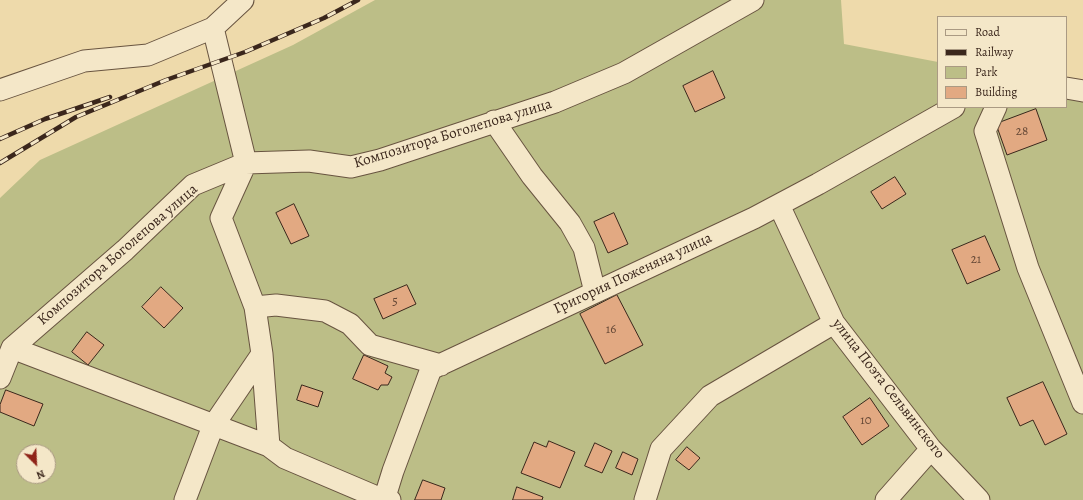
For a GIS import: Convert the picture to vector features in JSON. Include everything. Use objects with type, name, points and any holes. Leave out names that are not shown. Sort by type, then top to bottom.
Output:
[{"type":"street","points":[[0,90],[84,61],[148,54],[213,28],[243,0]]},
{"type":"street","name":"Композитора Боголепова улица","points":[[0,378],[12,348],[125,250],[193,185],[246,163],[309,161],[351,167],[380,160],[494,121],[556,102],[624,73],[753,0]]},
{"type":"street","points":[[213,28],[246,163],[221,218],[255,307],[262,354],[269,446]]},
{"type":"street","points":[[1067,88],[1083,91]]},
{"type":"street","name":"Григория Поженяна улица","points":[[387,499],[393,471],[431,370],[779,205],[952,108]]},
{"type":"street","points":[[996,108],[985,131],[1028,268],[1083,403]]},
{"type":"street","points":[[494,121],[532,176],[570,223],[584,248],[595,292]]},
{"type":"street","name":"улица Поэта Сельвинского","points":[[779,205],[834,323],[931,449],[979,500]]},
{"type":"street","points":[[255,307],[276,305],[325,311],[350,324],[370,345],[441,365]]},
{"type":"street","points":[[645,500],[661,448],[710,396],[834,323]]},
{"type":"street","points":[[12,348],[213,426],[269,446],[285,458],[372,495],[387,499]]},
{"type":"street","points":[[184,500],[213,426],[262,354]]},
{"type":"street","points":[[886,500],[931,449]]},
{"type":"green space","points":[[375,0],[841,0],[844,44],[937,62],[937,108],[1067,108],[1067,94],[1083,99],[1083,500],[0,500],[0,198],[40,160],[293,45]]},
{"type":"building","points":[[713,71],[725,98],[695,112],[683,86]]},
{"type":"building","points":[[1036,109],[1047,140],[1007,155],[996,124]]},
{"type":"building","points":[[895,177],[906,194],[882,209],[871,192]]},
{"type":"building","points":[[294,204],[309,236],[291,244],[276,213]]},
{"type":"building","points":[[614,213],[628,244],[608,253],[594,222]]},
{"type":"building","points":[[985,236],[1000,270],[967,284],[952,250]]},
{"type":"building","points":[[407,285],[416,304],[383,319],[374,299]]},
{"type":"building","points":[[161,287],[183,308],[164,328],[142,307]]},
{"type":"building","points":[[617,295],[643,345],[605,364],[580,314]]},
{"type":"building","points":[[87,332],[104,345],[88,365],[72,352]]},
{"type":"building","points":[[364,355],[388,366],[385,373],[392,377],[388,385],[381,385],[378,390],[353,379]]},
{"type":"building","points":[[1043,382],[1067,434],[1045,445],[1033,420],[1020,426],[1007,398]]},
{"type":"building","points":[[302,385],[323,392],[318,407],[297,400]]},
{"type":"building","points":[[6,390],[43,404],[34,426],[0,412],[0,405]]},
{"type":"building","points":[[870,398],[889,426],[862,445],[843,417]]},
{"type":"building","points":[[549,441],[575,452],[560,488],[521,473],[534,442],[546,447]]},
{"type":"building","points":[[595,443],[612,451],[602,473],[585,466]]},
{"type":"building","points":[[687,447],[700,458],[689,470],[676,460]]},
{"type":"building","points":[[623,452],[638,459],[632,475],[616,468]]},
{"type":"building","points":[[423,480],[445,488],[441,500],[415,500]]},
{"type":"building","points":[[517,487],[543,497],[542,500],[513,500]]},
{"type":"railway","points":[[0,163],[76,117],[166,80],[245,52],[324,18],[358,0]]},
{"type":"railway","points":[[0,139],[45,119],[110,97]]}]
